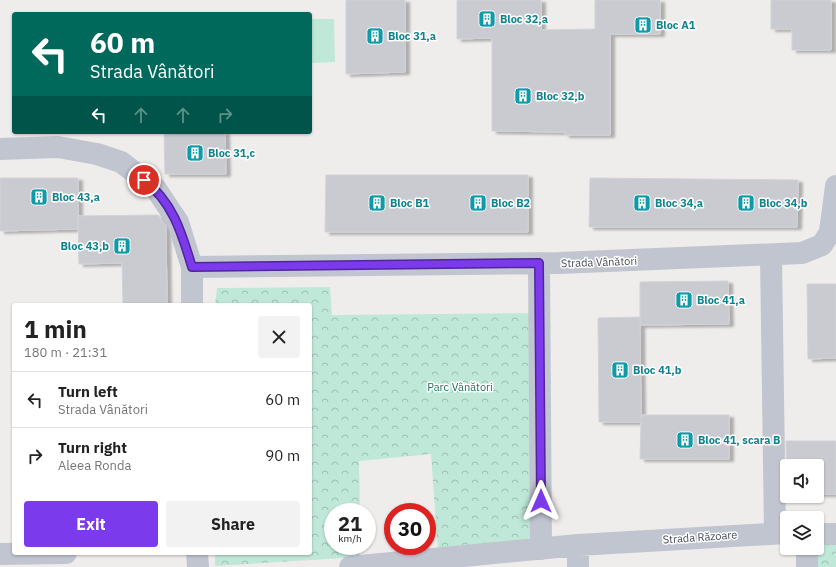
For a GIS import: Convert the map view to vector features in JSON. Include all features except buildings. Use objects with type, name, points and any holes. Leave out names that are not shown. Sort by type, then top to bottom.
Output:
[{"type":"street","points":[[0,149],[58,147],[97,154],[121,162],[156,189],[178,222],[192,267],[192,303]]},
{"type":"street","name":"Strada Vânători","points":[[192,267],[539,263],[771,256],[802,253],[822,245],[833,232],[836,186]]},
{"type":"street","name":"Strada Răzoare","points":[[771,256],[780,511]]},
{"type":"street","points":[[539,263],[541,549]]},
{"type":"street","name":"Strada Răzoare","points":[[350,567],[578,545],[780,532]]},
{"type":"street","points":[[824,534],[836,534]]},
{"type":"street","points":[[578,545],[578,567]]},
{"type":"street","points":[[0,554],[12,554]]},
{"type":"street","points":[[197,555],[198,567]]},
{"type":"street","points":[[807,555],[807,567]]},
{"type":"green space","points":[[312,19],[334,19],[335,62],[312,63]]},
{"type":"green space","name":"Parc Vânători","points":[[330,287],[332,315],[531,313],[535,545],[438,551],[436,503],[435,503],[431,454],[359,461],[360,503],[324,503],[324,555],[360,555],[360,557],[215,566],[215,555],[312,555],[312,303],[215,303],[217,288]]},
{"type":"green space","points":[[824,534],[836,534],[836,567],[807,567],[811,555],[824,555]]},
{"type":"place","name":"Bloc 32,a","points":[[487,19]]},
{"type":"place","name":"Bloc A1","points":[[643,25]]},
{"type":"place","name":"Bloc 31,a","points":[[375,36]]},
{"type":"place","name":"Bloc 32,b","points":[[523,96]]},
{"type":"place","name":"Bloc 31,c","points":[[195,153]]},
{"type":"place","name":"Bloc 43,a","points":[[39,197]]},
{"type":"place","name":"Bloc B1","points":[[377,203]]},
{"type":"place","name":"Bloc B2","points":[[478,203]]},
{"type":"place","name":"Bloc 34,a","points":[[642,203]]},
{"type":"place","name":"Bloc 34,b","points":[[746,203]]},
{"type":"place","name":"Bloc 43,b","points":[[122,246]]},
{"type":"place","name":"Bloc 41,a","points":[[684,300]]},
{"type":"place","name":"Bloc 41,b","points":[[620,370]]},
{"type":"place","name":"Bloc 41, scara B","points":[[685,440]]},
{"type":"route","points":[[144,180],[156,189],[178,222],[192,267],[539,263],[541,501]]}]
